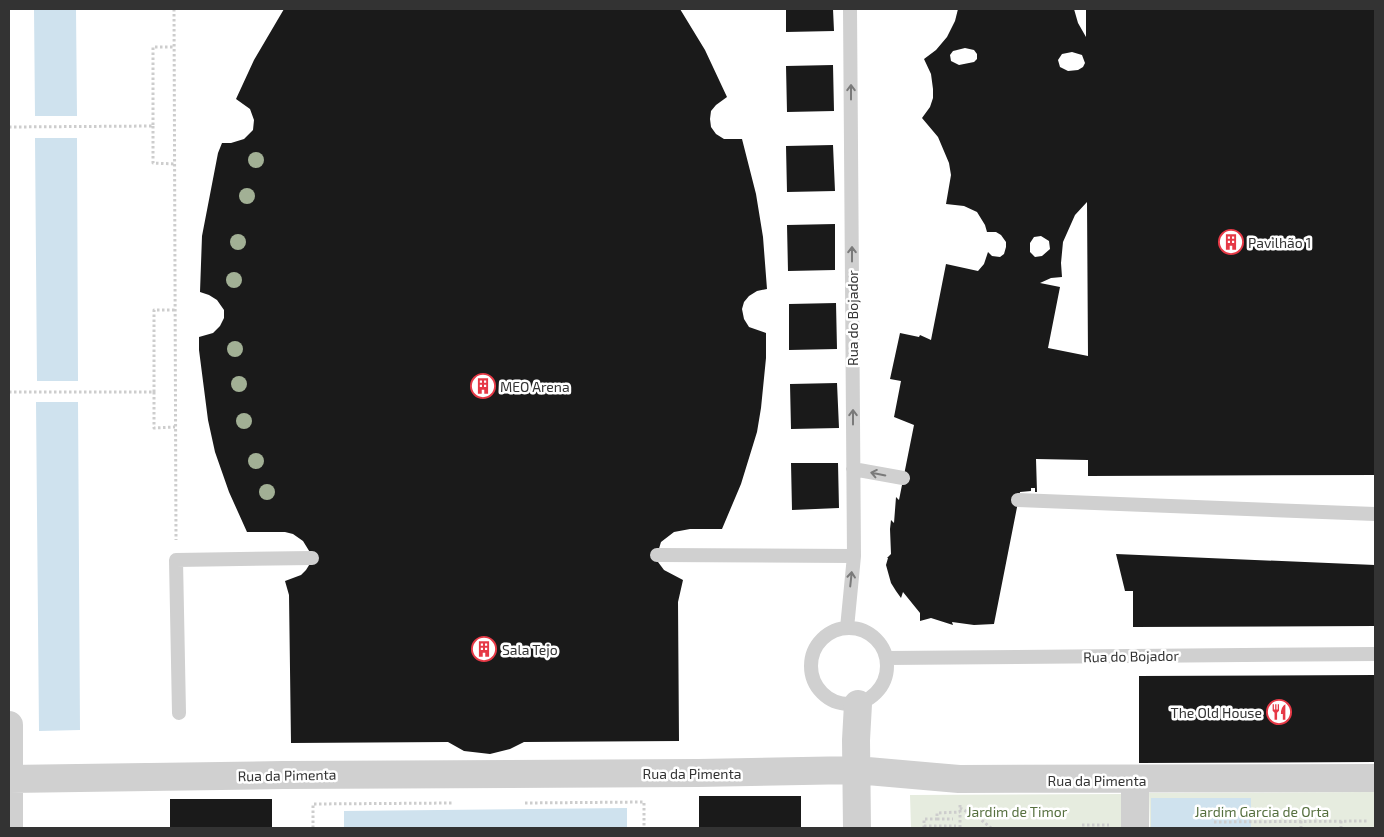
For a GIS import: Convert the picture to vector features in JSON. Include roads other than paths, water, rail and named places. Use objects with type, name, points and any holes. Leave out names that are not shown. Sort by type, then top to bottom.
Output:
[{"type":"street","points":[[857,828],[858,704]]},
{"type":"street","points":[[9,725],[9,828]]},
{"type":"street","name":"Rua da Pimenta","points":[[9,780],[293,775],[698,773],[856,770],[959,779],[1375,778]]},
{"type":"street","points":[[1123,827],[1135,780]]},
{"type":"lane","name":"Rua do Bojador","points":[[846,628],[854,556],[850,9]]},
{"type":"lane","points":[[853,469],[903,478]]},
{"type":"lane","points":[[1018,500],[1375,514]]},
{"type":"lane","points":[[657,555],[854,556]]},
{"type":"lane","points":[[179,712],[176,560],[312,558]]},
{"type":"lane","points":[[846,628],[860,629],[872,635],[882,645],[887,658],[887,672],[883,685],[872,697],[858,704],[846,704],[828,698],[816,684],[811,672],[812,659],[816,647],[834,630],[846,628]]},
{"type":"lane","name":"Rua do Bojador","points":[[887,658],[1375,654]]},
{"type":"water","points":[[34,9],[76,9],[77,116],[35,116]]},
{"type":"water","points":[[35,138],[77,138],[78,381],[37,381]]},
{"type":"water","points":[[36,402],[78,402],[80,730],[39,731]]},
{"type":"water","points":[[1151,798],[1251,798],[1251,828],[1151,828]]},
{"type":"water","points":[[627,808],[627,828],[344,828],[344,811]]},
{"type":"place","name":"Pavilhão 1","points":[[1231,242]]},
{"type":"place","name":"MEO Arena","points":[[483,386]]},
{"type":"place","name":"Sala Tejo","points":[[484,649]]},
{"type":"place","name":"The Old House","points":[[1279,712]]},
{"type":"park label","name":"Jardim de Timor","points":[[1017,811]]},
{"type":"park label","name":"Jardim Garcia de Orta","points":[[1262,811]]}]
